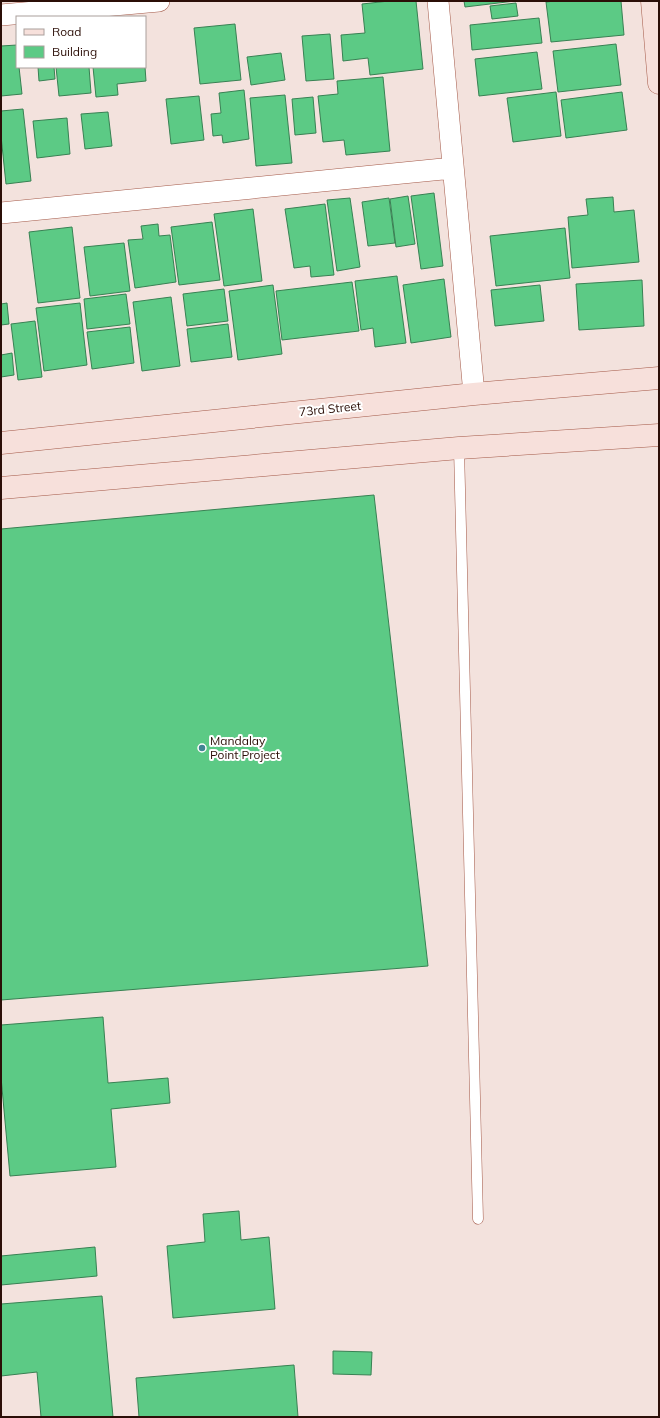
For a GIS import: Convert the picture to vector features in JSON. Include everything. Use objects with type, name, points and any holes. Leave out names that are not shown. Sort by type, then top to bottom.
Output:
[{"type":"main road","points":[[652,1],[659,83]]},
{"type":"main road","name":"73rd Street","points":[[1,443],[474,394],[659,378]]},
{"type":"main road","points":[[1,488],[460,448],[659,435]]},
{"type":"street","points":[[1,16],[159,1]]},
{"type":"street","points":[[438,1],[474,394]]},
{"type":"street","points":[[1,213],[453,168]]},
{"type":"lane","points":[[460,448],[478,1219]]},
{"type":"building","points":[[389,1],[416,1],[423,69],[370,75],[368,58],[343,61],[341,35],[365,33],[362,4]]},
{"type":"building","points":[[464,1],[515,1],[465,7]]},
{"type":"building","points":[[621,1],[624,35],[551,42],[546,2]]},
{"type":"building","points":[[516,3],[518,16],[492,19],[490,6]]},
{"type":"building","points":[[539,18],[542,43],[472,50],[470,25]]},
{"type":"building","points":[[235,24],[241,80],[200,84],[194,28]]},
{"type":"building","points":[[330,34],[334,79],[306,81],[302,36]]},
{"type":"building","points":[[616,44],[621,85],[558,92],[553,51]]},
{"type":"building","points":[[16,45],[16,68],[19,68],[22,94],[1,96],[1,46]]},
{"type":"building","points":[[537,52],[542,89],[479,96],[475,59]]},
{"type":"building","points":[[281,53],[285,80],[251,85],[247,57]]},
{"type":"building","points":[[38,68],[54,68],[55,79],[39,81]]},
{"type":"building","points":[[56,68],[89,68],[91,93],[59,96]]},
{"type":"building","points":[[93,68],[145,68],[146,81],[117,84],[118,95],[96,97]]},
{"type":"building","points":[[383,77],[390,151],[346,155],[344,140],[323,142],[318,96],[338,94],[337,81]]},
{"type":"building","points":[[244,90],[249,139],[223,143],[222,135],[213,136],[211,114],[221,113],[219,93]]},
{"type":"building","points":[[556,92],[561,136],[513,142],[507,98]]},
{"type":"building","points":[[622,92],[627,130],[566,138],[561,100]]},
{"type":"building","points":[[285,95],[292,163],[256,166],[250,98]]},
{"type":"building","points":[[199,96],[204,140],[171,144],[166,99]]},
{"type":"building","points":[[313,97],[316,133],[295,135],[292,99]]},
{"type":"building","points":[[23,109],[31,181],[6,184],[1,136],[1,111]]},
{"type":"building","points":[[108,112],[112,146],[85,149],[81,114]]},
{"type":"building","points":[[67,118],[70,154],[37,158],[33,121]]},
{"type":"building","points":[[434,193],[443,266],[421,269],[411,196]]},
{"type":"building","points":[[408,196],[415,244],[396,247],[390,199]]},
{"type":"building","points":[[613,197],[614,212],[634,210],[639,262],[572,268],[568,217],[588,215],[586,199]]},
{"type":"building","points":[[350,198],[360,267],[337,271],[327,200]]},
{"type":"building","points":[[389,198],[395,243],[368,246],[362,202]]},
{"type":"building","points":[[325,204],[334,275],[311,277],[310,266],[294,268],[285,209]]},
{"type":"building","points":[[253,209],[262,281],[224,286],[214,214]]},
{"type":"building","points":[[212,222],[220,280],[179,285],[171,227]]},
{"type":"building","points":[[158,224],[159,236],[170,235],[176,282],[135,288],[128,240],[143,239],[141,226]]},
{"type":"building","points":[[72,227],[80,298],[38,303],[29,232]]},
{"type":"building","points":[[565,228],[570,278],[496,286],[490,236]]},
{"type":"building","points":[[124,243],[130,291],[90,296],[84,247]]},
{"type":"building","points":[[397,276],[406,343],[375,347],[373,328],[361,330],[355,281]]},
{"type":"building","points":[[444,279],[451,337],[411,343],[403,285]]},
{"type":"building","points":[[642,280],[644,326],[579,330],[576,284]]},
{"type":"building","points":[[352,282],[359,331],[282,340],[276,291]]},
{"type":"building","points":[[273,285],[282,354],[238,360],[229,291]]},
{"type":"building","points":[[540,285],[544,321],[495,326],[491,290]]},
{"type":"building","points":[[224,289],[228,321],[187,326],[183,294]]},
{"type":"building","points":[[126,294],[130,324],[87,329],[84,299]]},
{"type":"building","points":[[171,297],[180,366],[142,371],[133,302]]},
{"type":"building","points":[[7,303],[9,324],[1,325],[1,304]]},
{"type":"building","points":[[80,303],[87,365],[44,371],[36,308]]},
{"type":"building","points":[[35,321],[42,377],[18,380],[11,324]]},
{"type":"building","points":[[228,324],[232,357],[191,362],[187,329]]},
{"type":"building","points":[[130,327],[134,363],[92,369],[87,332]]},
{"type":"building","points":[[12,353],[14,375],[1,377],[1,355]]},
{"type":"building","name":"Mandalay Point Project","points":[[374,495],[428,966],[1,1000],[1,529]]},
{"type":"building","points":[[103,1017],[108,1083],[168,1078],[170,1103],[111,1109],[116,1167],[10,1176],[1,1077],[1,1025]]},
{"type":"building","points":[[239,1211],[241,1240],[269,1237],[275,1309],[173,1318],[167,1246],[205,1242],[203,1214]]},
{"type":"building","points":[[95,1247],[97,1276],[1,1285],[1,1256]]},
{"type":"building","points":[[102,1296],[113,1417],[41,1417],[37,1372],[1,1376],[1,1304]]},
{"type":"building","points":[[333,1351],[372,1352],[371,1375],[333,1374]]},
{"type":"building","points":[[294,1365],[298,1417],[139,1417],[136,1378]]},
{"type":"place","name":"Mandalay Point Project","points":[[202,748]]}]
